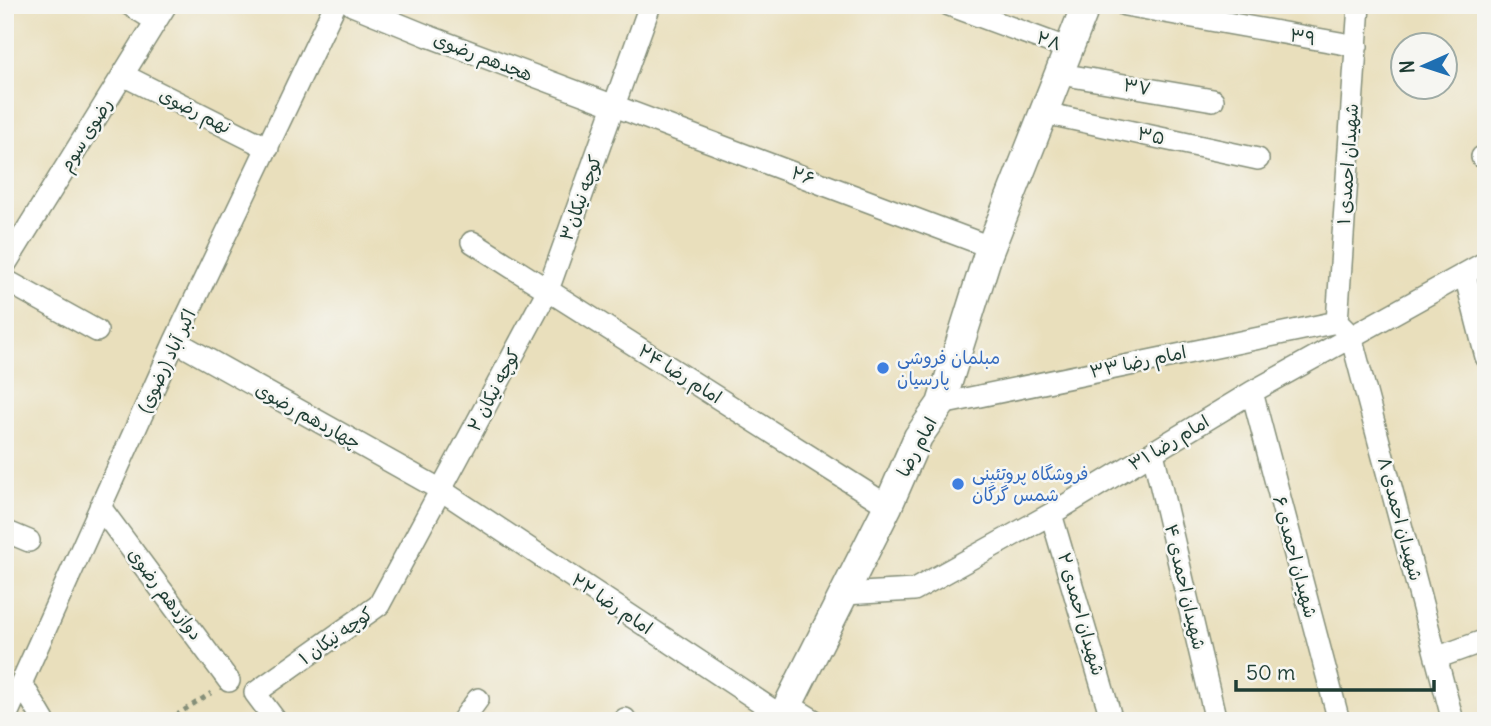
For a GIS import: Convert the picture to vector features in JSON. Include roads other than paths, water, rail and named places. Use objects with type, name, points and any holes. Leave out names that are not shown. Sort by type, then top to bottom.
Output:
[{"type":"main road","name":"امام رضا","points":[[784,714],[888,506],[918,437],[941,404],[990,247],[1086,5]]},
{"type":"street","points":[[130,5],[161,13]]},
{"type":"street","name":"اکبر آباد (رضوی)","points":[[5,719],[175,341],[335,5]]},
{"type":"street","name":"هجدهم رضوی","points":[[352,5],[615,106]]},
{"type":"street","name":"کوچه نیکان۳","points":[[548,290],[650,5]]},
{"type":"street","name":"۲۸","points":[[949,5],[1065,61]]},
{"type":"street","name":"۳۹","points":[[1125,5],[1357,46]]},
{"type":"street","name":"۱ شهیدان احمدی","points":[[1344,329],[1359,5]]},
{"type":"street","name":"رضوی سوم","points":[[5,265],[161,13]]},
{"type":"street","name":"۳۷","points":[[1065,61],[1213,100]]},
{"type":"street","name":"نهم رضوی","points":[[123,75],[268,148]]},
{"type":"street","name":"۲۶","points":[[615,106],[990,247]]},
{"type":"street","name":"۳۵","points":[[1045,113],[1258,159]]},
{"type":"street","name":"امام رضا ۲۴","points":[[472,242],[888,506]]},
{"type":"street","name":"امام رضا ۳۱","points":[[844,594],[914,590],[1153,453],[1252,392],[1344,329],[1465,275],[1486,262]]},
{"type":"street","points":[[1465,275],[1486,357]]},
{"type":"street","points":[[5,280],[97,331]]},
{"type":"street","name":"کوچه نیکان ۲","points":[[441,490],[548,290]]},
{"type":"street","name":"امام رضا ۳۳","points":[[941,404],[1344,329]]},
{"type":"street","name":"۸ شهیدان احمدی","points":[[1344,329],[1453,721]]},
{"type":"street","name":"چهاردهم رضوی","points":[[175,341],[441,490]]},
{"type":"street","name":"۶ شهیدان احمدی","points":[[1252,392],[1339,721]]},
{"type":"street","name":"۴ شهیدان احمدی","points":[[1153,453],[1216,721]]},
{"type":"street","name":"کوچه نیکان ۱","points":[[276,721],[255,693],[379,605],[441,490]]},
{"type":"street","name":"امام رضا ۲۲","points":[[441,490],[784,714],[815,721]]},
{"type":"street","name":"دوازدهم رضوی","points":[[100,507],[229,681]]},
{"type":"street","name":"۲ شهیدان احمدی","points":[[1051,513],[1110,713]]},
{"type":"street","points":[[5,531],[29,541]]},
{"type":"street","points":[[1436,658],[1486,640]]},
{"type":"street","points":[[22,684],[44,721]]},
{"type":"street","points":[[461,721],[478,699]]},
{"type":"place","name":"مبلمان فروشی پارسیان","points":[[883,368]]},
{"type":"place","name":"فروشگاه پروتئینی شمس گرگان","points":[[958,484]]}]
